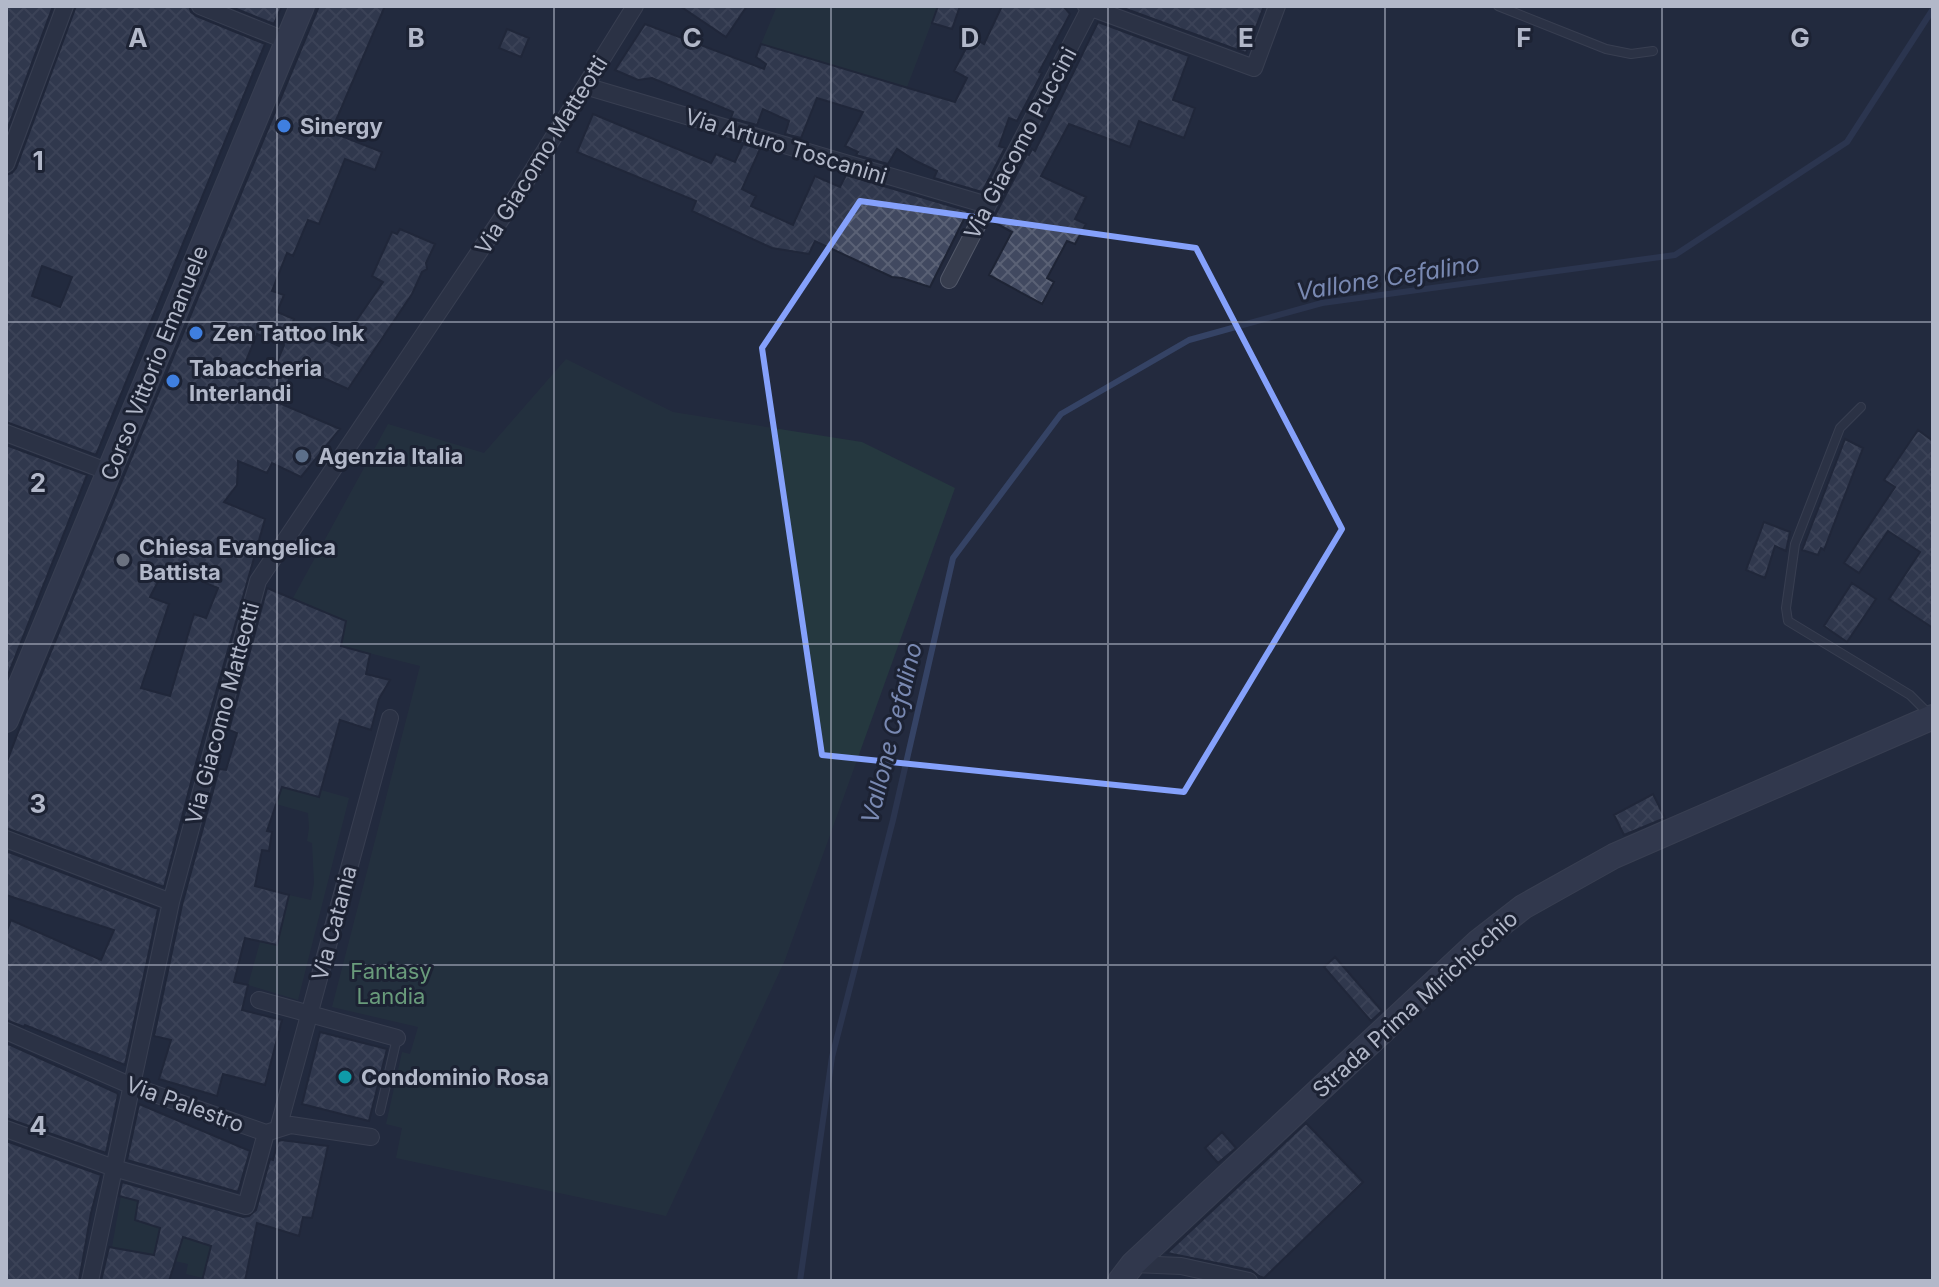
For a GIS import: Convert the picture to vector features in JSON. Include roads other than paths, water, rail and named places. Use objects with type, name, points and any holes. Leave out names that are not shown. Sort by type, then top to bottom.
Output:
[{"type":"main road","name":"Corso Vittorio Emanuele","points":[[6,720],[302,6]]},
{"type":"main road","name":"Strada Prima Mirichicchio","points":[[1126,1272],[1478,942],[1523,907],[1614,856],[1933,717]]},
{"type":"street","points":[[6,164],[65,6]]},
{"type":"street","points":[[200,6],[287,41]]},
{"type":"street","name":"Via Giacomo Matteotti","points":[[90,1281],[171,902],[258,581],[518,194],[635,6]]},
{"type":"street","points":[[1090,6],[1254,68],[1277,6]]},
{"type":"street","name":"Via Giacomo Puccini","points":[[949,280],[1090,6]]},
{"type":"street","name":"Via Arturo Toscanini","points":[[585,86],[987,205]]},
{"type":"street","points":[[6,433],[109,472]]},
{"type":"street","name":"Via Catania","points":[[114,1168],[246,1206],[309,1014],[390,718]]},
{"type":"street","points":[[6,839],[171,902]]},
{"type":"street","points":[[259,1000],[397,1038]]},
{"type":"street","name":"Via Palestro","points":[[6,1031],[132,1086],[272,1131],[291,1125],[371,1137]]},
{"type":"street","points":[[6,1129],[114,1168]]},
{"type":"street","points":[[1126,1272],[1181,1266],[1249,1281]]},
{"type":"lane","points":[[1498,6],[1606,49],[1631,54],[1653,51]]},
{"type":"lane","points":[[1861,407],[1840,428],[1795,544],[1786,608],[1788,621],[1910,695],[1933,717]]},
{"type":"lane","points":[[380,1111],[397,1038]]},
{"type":"waterway","name":"Vallone Cefalino","points":[[800,1281],[832,1057],[893,820],[953,558],[1061,414],[1189,340],[1322,303],[1675,255],[1847,142],[1933,9]]},
{"type":"place","name":"Sinergy","points":[[284,126]]},
{"type":"place","name":"Zen Tattoo Ink","points":[[196,333]]},
{"type":"place","name":"Tabaccheria Interlandi","points":[[173,381]]},
{"type":"place","name":"Agenzia Italia","points":[[302,456]]},
{"type":"place","name":"Chiesa Evangelica Battista","points":[[123,560]]},
{"type":"place","name":"Condominio Rosa","points":[[345,1077]]},
{"type":"park label","name":"Fantasy Landia","points":[[391,984]]}]
